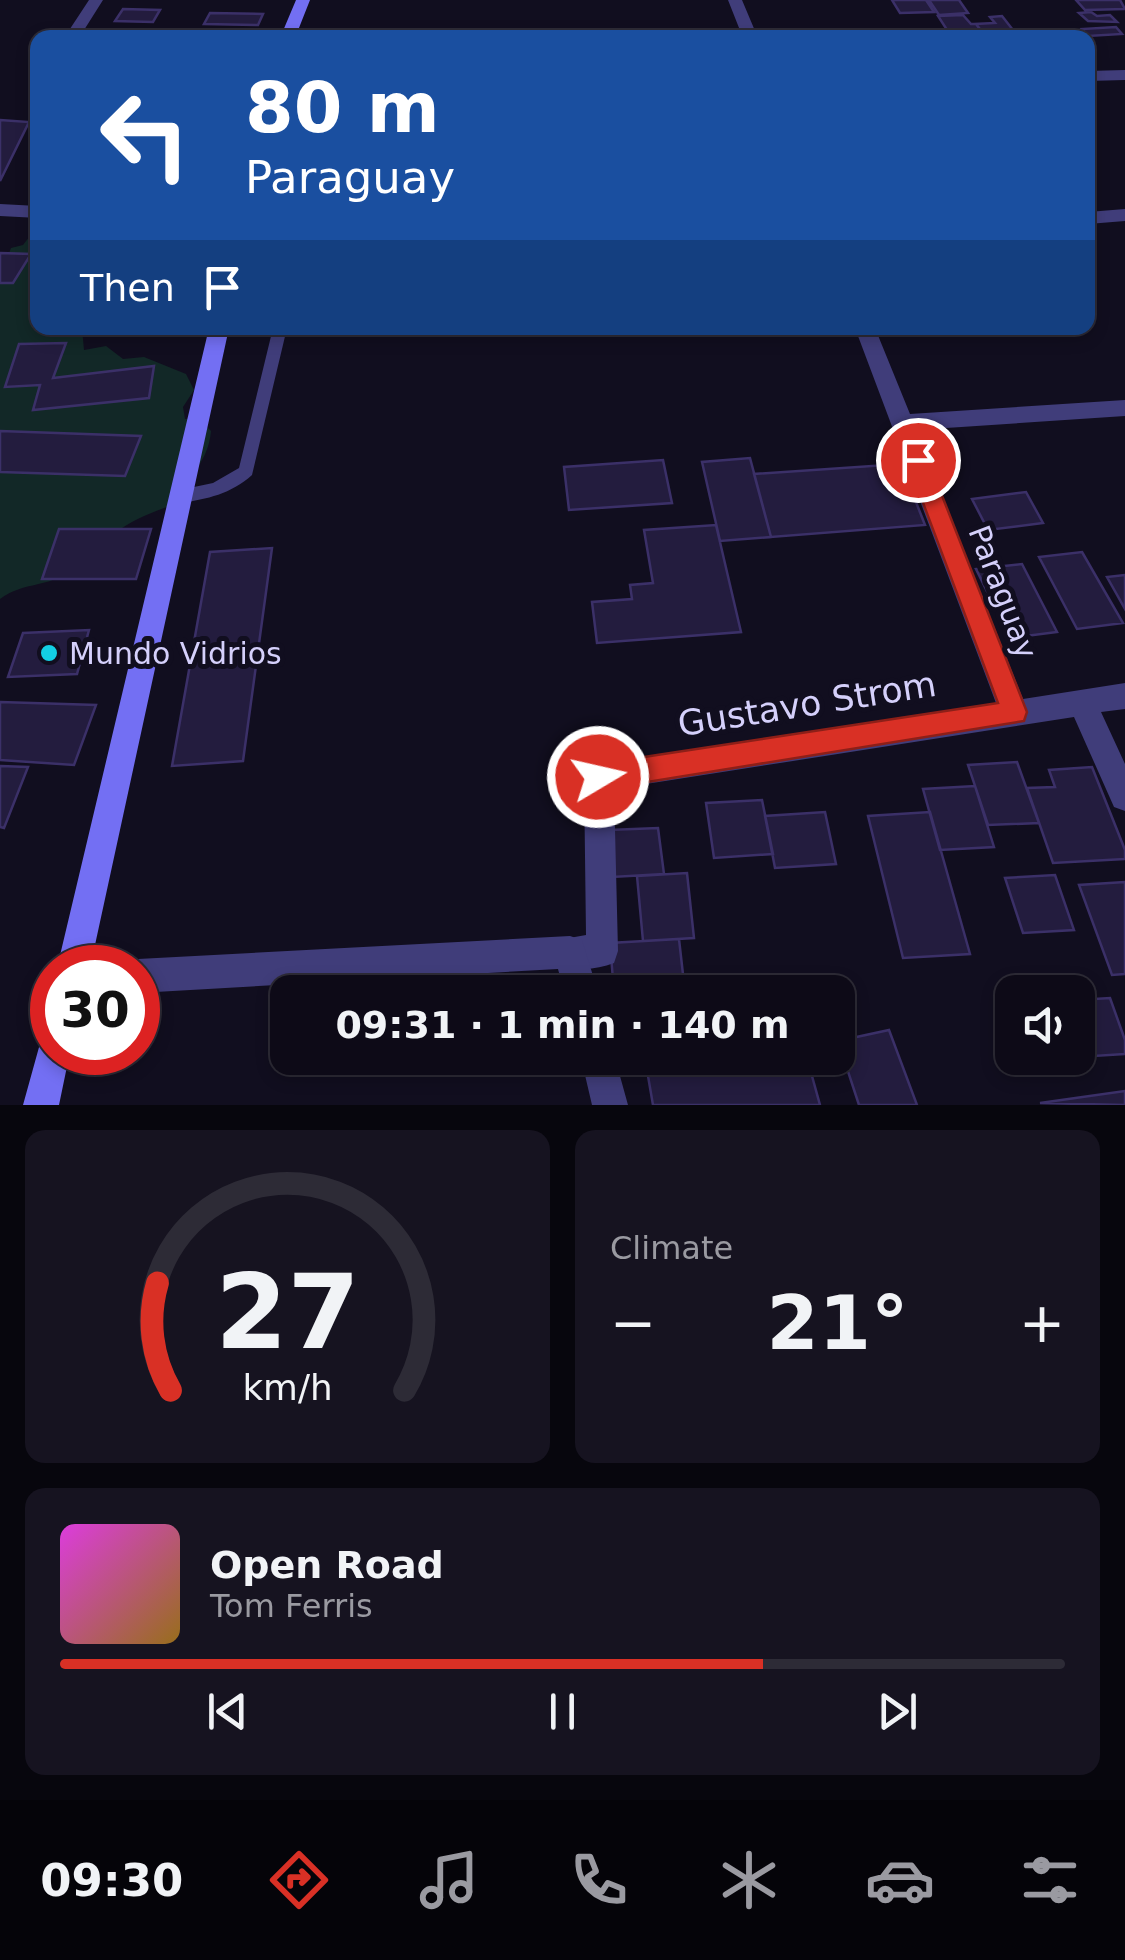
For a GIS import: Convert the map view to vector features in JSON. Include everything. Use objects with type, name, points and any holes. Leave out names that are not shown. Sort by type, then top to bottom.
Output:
[{"type":"main road","points":[[291,30],[304,0]]},
{"type":"main road","points":[[78,945],[217,335]]},
{"type":"main road","points":[[41,1105],[48,1075]]},
{"type":"street","points":[[76,30],[96,0]]},
{"type":"street","points":[[735,0],[747,30]]},
{"type":"street","points":[[1095,76],[1125,75]]},
{"type":"street","points":[[0,210],[30,212]]},
{"type":"street","points":[[1095,218],[1125,216]]},
{"type":"street","name":"Paraguay","points":[[869,335],[1014,712]]},
{"type":"street","points":[[904,423],[1125,408]]},
{"type":"street","name":"Gustavo Strom","points":[[160,975],[602,951],[598,777],[1125,696]]},
{"type":"street","points":[[1082,703],[1125,798]]},
{"type":"street","points":[[570,952],[576,975]]},
{"type":"street","points":[[602,1075],[610,1105]]},
{"type":"lane","points":[[181,496],[216,490],[235,482],[246,471],[278,335]]},
{"type":"green space","points":[[30,236],[30,335],[83,335],[84,350],[106,346],[123,359],[144,357],[186,374],[194,390],[183,407],[185,419],[199,419],[211,431],[206,453],[180,503],[122,528],[66,574],[0,599],[0,278],[11,248],[23,245]]},
{"type":"building","points":[[892,0],[926,0],[934,12],[900,13]]},
{"type":"building","points":[[929,0],[959,0],[968,13],[939,15]]},
{"type":"building","points":[[1076,0],[1120,0],[1125,9],[1085,10]]},
{"type":"building","points":[[123,9],[160,10],[153,22],[115,21]]},
{"type":"building","points":[[210,13],[263,14],[258,25],[204,24]]},
{"type":"building","points":[[1079,13],[1097,16],[1110,15],[1117,22],[1088,21]]},
{"type":"building","points":[[963,15],[981,30],[947,30],[938,16]]},
{"type":"building","points":[[1002,16],[1013,30],[980,30],[976,24],[995,23],[990,17]]},
{"type":"building","points":[[1116,27],[1122,34],[1095,36],[1095,30],[1082,29]]},
{"type":"building","points":[[0,120],[29,122],[0,181]]},
{"type":"building","points":[[0,253],[30,254],[13,283],[0,283]]},
{"type":"building","points":[[66,343],[53,378],[154,366],[149,398],[33,410],[40,385],[5,387],[19,344]]},
{"type":"building","points":[[0,431],[141,436],[125,476],[0,472]]},
{"type":"building","points":[[750,458],[771,537],[720,541],[702,462]]},
{"type":"building","points":[[663,460],[672,503],[569,510],[564,467]]},
{"type":"building","points":[[901,464],[925,525],[771,537],[754,474]]},
{"type":"building","points":[[1026,492],[1043,523],[988,530],[972,499]]},
{"type":"building","points":[[716,525],[741,632],[597,643],[592,602],[632,599],[630,585],[653,583],[644,530]]},
{"type":"building","points":[[59,529],[151,529],[136,579],[42,579]]},
{"type":"building","points":[[272,548],[243,761],[172,766],[210,552]]},
{"type":"building","points":[[1082,552],[1123,623],[1077,629],[1039,557]]},
{"type":"building","points":[[1022,564],[1057,632],[1010,638],[976,569]]},
{"type":"building","points":[[1125,575],[1125,609],[1107,577]]},
{"type":"building","name":"Mundo Vidrios","points":[[89,630],[77,674],[8,677],[23,633]]},
{"type":"building","points":[[0,702],[96,705],[74,765],[0,760]]},
{"type":"building","points":[[1017,762],[1039,823],[988,825],[968,765]]},
{"type":"building","points":[[0,766],[28,767],[4,828],[0,827]]},
{"type":"building","points":[[1092,767],[1125,850],[1125,859],[1053,863],[1027,788],[1055,787],[1049,770]]},
{"type":"building","points":[[975,786],[994,847],[940,850],[923,789]]},
{"type":"building","points":[[762,800],[773,854],[714,858],[706,803]]},
{"type":"building","points":[[825,812],[836,864],[775,868],[765,816]]},
{"type":"building","points":[[930,812],[970,954],[903,958],[868,816]]},
{"type":"building","points":[[658,828],[664,874],[612,877],[609,830]]},
{"type":"building","points":[[687,873],[694,938],[643,941],[637,876]]},
{"type":"building","points":[[1055,875],[1074,930],[1023,933],[1005,878]]},
{"type":"building","points":[[1125,882],[1125,974],[1112,975],[1079,885]]},
{"type":"building","points":[[679,939],[683,975],[613,975],[610,943]]},
{"type":"building","points":[[1110,998],[1125,1040],[1125,1054],[1095,1056],[1095,999]]},
{"type":"building","points":[[889,1030],[917,1105],[859,1105],[849,1075],[855,1075],[855,1037]]},
{"type":"building","points":[[812,1075],[820,1105],[653,1105],[648,1076]]},
{"type":"building","points":[[1125,1091],[1125,1105],[1040,1103]]},
{"type":"place","name":"Mundo Vidrios","points":[[49,653]]},
{"type":"route","points":[[598,777],[1014,712],[918,460]]}]
